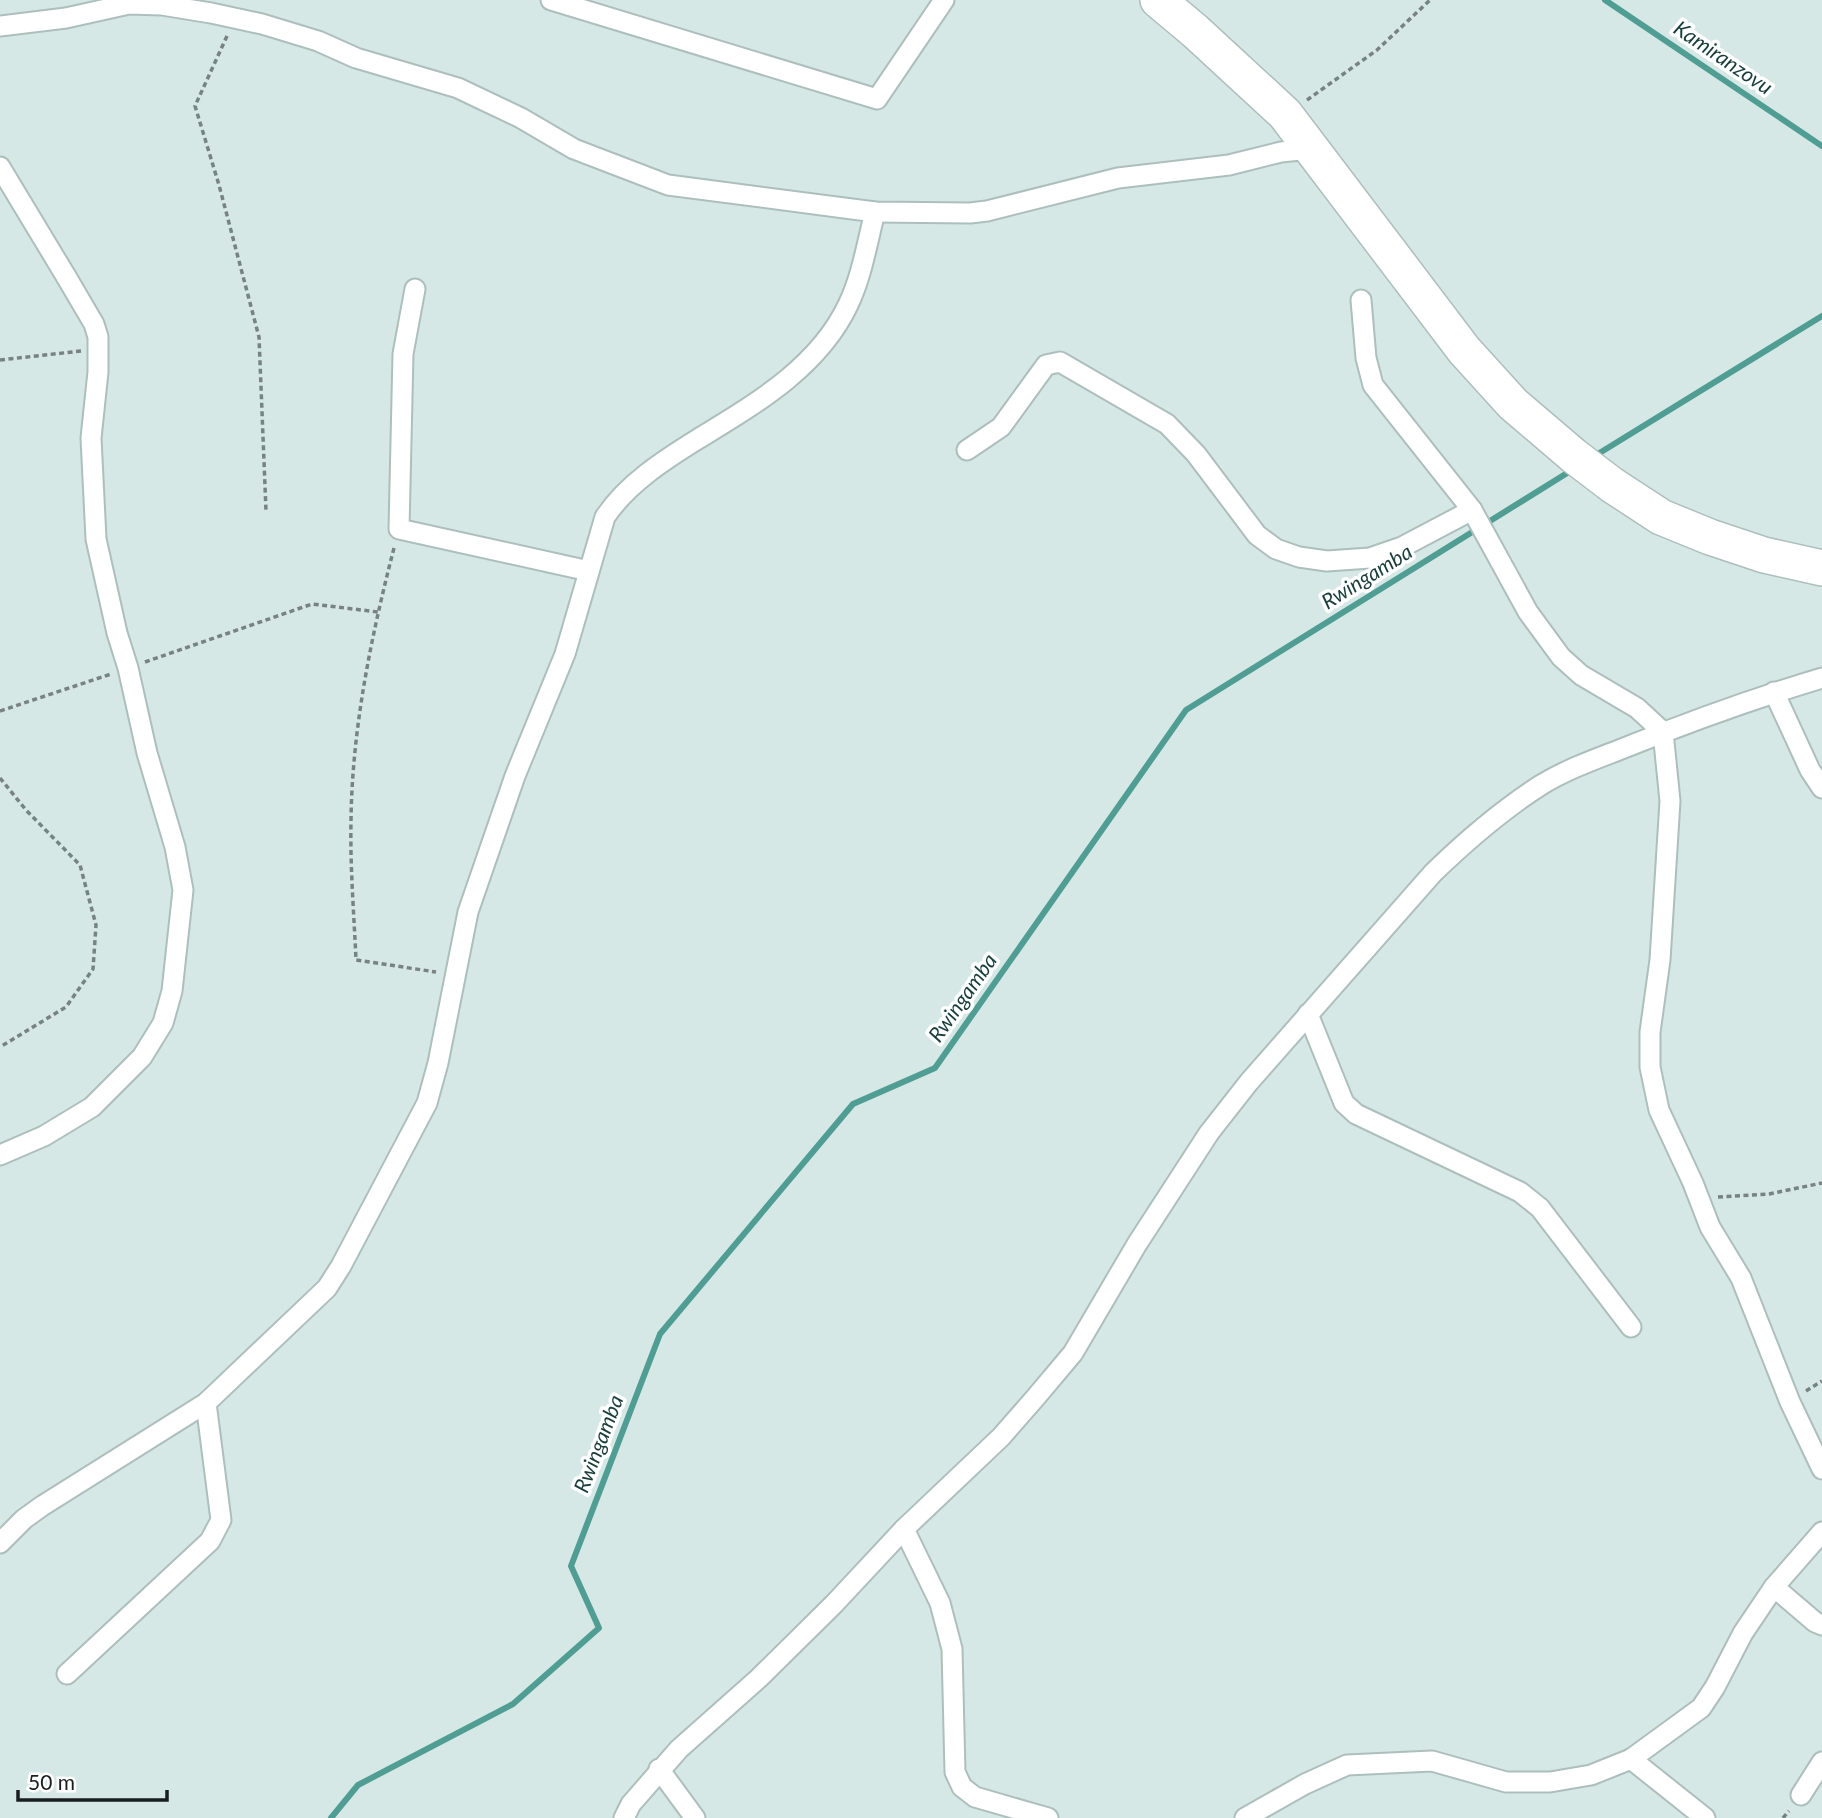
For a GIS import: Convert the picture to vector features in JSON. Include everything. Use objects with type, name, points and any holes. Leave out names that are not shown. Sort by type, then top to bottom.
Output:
[{"type":"highway","points":[[1158,0],[1284,114],[1464,349],[1513,404],[1574,456],[1661,517],[1764,555],[1822,568]]},
{"type":"street","points":[[551,0],[877,99],[944,0]]},
{"type":"street","points":[[0,26],[66,18],[129,4],[236,18],[295,34],[356,58],[458,88],[521,118],[574,149],[668,185],[875,212],[987,211],[1118,178],[1229,165],[1281,152],[1310,149]]},
{"type":"street","points":[[0,167],[94,324],[100,349],[91,438],[95,526],[117,633],[128,668],[147,753],[176,847],[183,890],[172,992],[163,1023],[142,1057],[92,1107],[44,1136],[0,1155]]},
{"type":"street","points":[[0,1543],[24,1519],[42,1506],[206,1404],[327,1288],[427,1103],[438,1063],[468,912],[515,776],[565,654],[605,517],[615,503],[675,454],[768,396],[823,342],[849,304],[875,212]]},
{"type":"street","points":[[415,289],[404,354],[399,529],[589,571]]},
{"type":"street","points":[[1362,300],[1366,358],[1373,385],[1472,510],[1528,612],[1560,657],[1581,675],[1637,708],[1663,732],[1670,801],[1660,960],[1650,1032],[1650,1067],[1659,1110],[1710,1227],[1741,1278],[1790,1402],[1822,1469]]},
{"type":"street","points":[[967,450],[1001,427],[1046,365],[1060,362],[1167,425],[1196,454],[1257,535],[1276,549],[1299,557],[1327,561],[1370,558],[1402,547],[1472,510]]},
{"type":"street","points":[[624,1818],[631,1804],[659,1769],[796,1641],[904,1529],[1001,1437],[1073,1353],[1137,1244],[1209,1133],[1249,1082],[1433,873],[1512,805],[1566,772],[1663,732],[1774,692],[1822,678]]},
{"type":"street","points":[[1774,692],[1810,770],[1822,788]]},
{"type":"street","points":[[1308,1014],[1344,1104],[1356,1114],[1520,1192],[1540,1208],[1631,1327]]},
{"type":"street","points":[[66,1674],[210,1541],[221,1520],[206,1404]]},
{"type":"street","points":[[904,1529],[940,1603],[952,1649],[955,1772],[962,1787],[975,1797],[1048,1818]]},
{"type":"street","points":[[1245,1818],[1305,1784],[1347,1765],[1432,1760],[1506,1782],[1550,1782],[1591,1775],[1631,1759],[1701,1708],[1743,1633],[1774,1587],[1822,1532]]},
{"type":"street","points":[[1774,1587],[1822,1625]]},
{"type":"street","points":[[1631,1759],[1705,1818]]},
{"type":"street","points":[[1801,1795],[1822,1762]]},
{"type":"street","points":[[659,1769],[695,1818]]},
{"type":"path","points":[[1284,114],[1377,50],[1430,0]]},
{"type":"path","points":[[236,18],[195,106],[259,337],[266,511]]},
{"type":"path","points":[[0,360],[100,349]]},
{"type":"path","points":[[399,529],[378,612],[356,735],[351,808],[356,960],[456,975]]},
{"type":"path","points":[[0,711],[312,604],[378,612]]},
{"type":"path","points":[[0,778],[26,810],[80,865],[96,925],[93,969],[66,1007],[0,1047]]},
{"type":"path","points":[[1699,1198],[1769,1194],[1822,1183]]},
{"type":"waterway","name":"Kamiranzovu","points":[[1605,0],[1822,146]]},
{"type":"waterway","name":"Rwingamba","points":[[1593,457],[1822,316]]},
{"type":"waterway","name":"Rwingamba","points":[[331,1818],[358,1785],[513,1704],[599,1628],[571,1566],[660,1334],[853,1104],[935,1068],[1186,710],[1572,470]]}]
